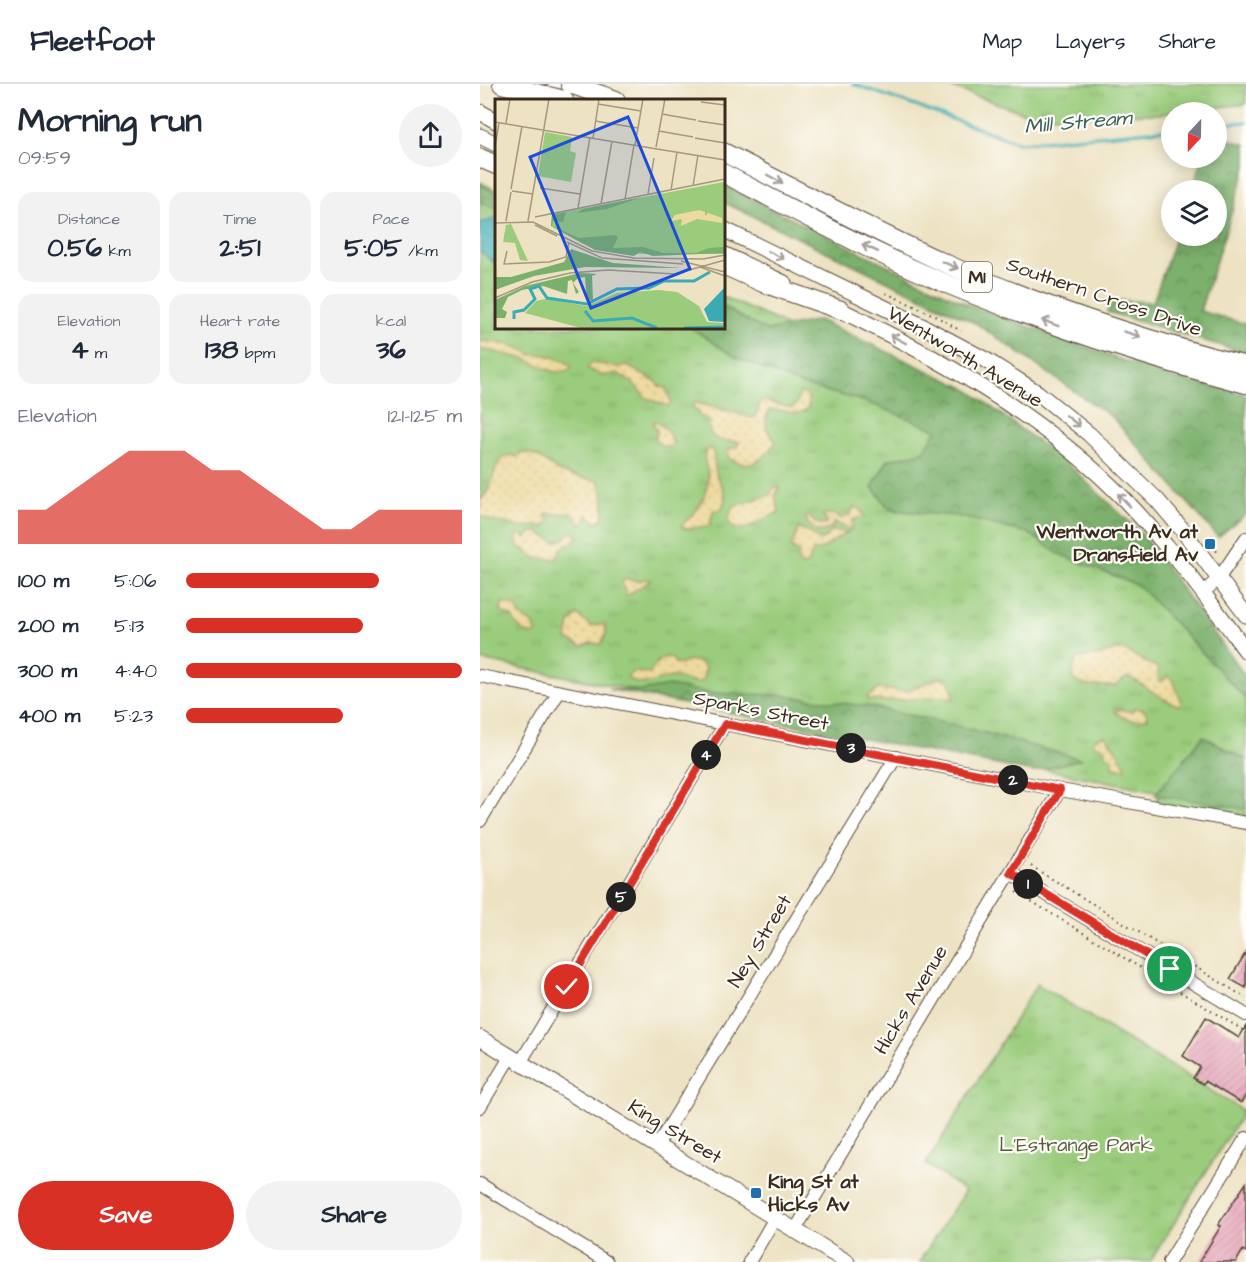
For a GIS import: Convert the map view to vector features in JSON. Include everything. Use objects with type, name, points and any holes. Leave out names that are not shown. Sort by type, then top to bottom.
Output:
[{"type":"highway","points":[[502,84],[560,99]]},
{"type":"highway","points":[[570,84],[613,99]]},
{"type":"highway","name":"Southern Cross Drive","points":[[724,153],[856,221],[941,261],[1030,298],[1125,332],[1246,366]]},
{"type":"highway","points":[[480,158],[495,165]]},
{"type":"highway","name":"Southern Cross Drive","points":[[724,174],[847,237],[980,298],[1156,360],[1246,384]]},
{"type":"highway","points":[[724,265],[763,283],[841,310]]},
{"type":"main road","points":[[480,112],[495,120]]},
{"type":"main road","points":[[480,136],[495,144]]},
{"type":"main road","name":"Wentworth Avenue","points":[[724,229],[928,328],[986,360],[1038,393],[1089,434],[1150,493],[1181,528],[1246,615]]},
{"type":"main road","name":"Wentworth Avenue","points":[[724,254],[841,310],[922,352],[982,387],[1048,432],[1124,499],[1203,593],[1246,651]]},
{"type":"main road","name":"King Street","points":[[480,1038],[847,1262]]},
{"type":"street","points":[[1203,593],[1219,578],[1246,538]]},
{"type":"street","name":"Sparks Street","points":[[480,676],[1060,790],[1246,823]]},
{"type":"street","points":[[480,821],[559,692]]},
{"type":"street","points":[[480,1107],[515,1060],[725,724]]},
{"type":"street","name":"Ney Street","points":[[657,1146],[896,757]]},
{"type":"street","name":"Hicks Avenue","points":[[795,1230],[1060,790]]},
{"type":"street","points":[[1011,873],[1246,1015]]},
{"type":"street","points":[[1169,1262],[1246,1138]]},
{"type":"street","points":[[480,1184],[607,1262]]},
{"type":"street","points":[[749,1262],[775,1218]]},
{"type":"path","points":[[1031,866],[1246,998]]},
{"type":"path","points":[[1016,892],[1246,1032]]},
{"type":"green space","points":[[942,84],[1246,84],[1246,104],[1227,106],[1227,102],[1161,102],[1160,114],[1033,116]]},
{"type":"green space","points":[[1227,139],[1246,144],[1246,167],[1227,226],[1227,180],[1195,180],[1200,168],[1227,168]]},
{"type":"green space","points":[[480,182],[495,190],[495,328],[724,328],[724,297],[778,321],[833,364],[1122,537],[1246,686],[1246,820],[1156,802],[1161,792],[480,660]]},
{"type":"green space","points":[[480,184],[495,192],[495,209],[480,202]]},
{"type":"green space","points":[[724,185],[967,304],[1171,378],[1246,394],[1246,514],[1218,537],[1113,418],[977,324],[724,202]]},
{"type":"green space","points":[[1173,246],[1221,246],[1200,311],[1246,324],[1246,353],[1107,312],[1112,300],[1153,302]]},
{"type":"green space","points":[[724,308],[767,331],[819,320],[967,389],[1064,461],[1142,534],[1246,677],[1246,699],[1139,586],[1057,553],[1028,533],[956,516],[890,510],[872,487],[888,460],[923,452],[937,430],[867,402],[802,385],[735,357],[692,328],[724,328]]},
{"type":"green space","points":[[669,686],[708,693],[781,695],[873,707],[967,728],[1081,759],[1034,772],[608,689],[640,691]]},
{"type":"green space","points":[[1203,736],[1246,760],[1246,809],[1155,795]]},
{"type":"green space","name":"L'Estrange Park","points":[[1037,984],[1244,1111],[1150,1262],[919,1262],[965,1191],[926,1164]]},
{"type":"sand","points":[[480,341],[515,347],[531,355],[550,356],[570,364],[571,368],[558,372],[552,371],[528,360],[480,349]]},
{"type":"sand","points":[[593,363],[618,367],[626,365],[666,388],[671,403],[668,406],[648,399],[633,383],[617,373],[603,376],[588,369]]},
{"type":"sand","points":[[800,393],[809,398],[808,408],[798,413],[770,410],[767,426],[775,444],[760,460],[750,464],[729,459],[727,450],[737,447],[739,442],[718,440],[710,433],[709,421],[701,417],[692,406],[694,402],[755,418],[761,400],[792,408],[796,405]]},
{"type":"sand","points":[[654,421],[668,432],[673,442],[671,447],[662,446],[655,440],[657,432]]},
{"type":"sand","points":[[708,449],[712,449],[713,452],[716,473],[724,490],[724,503],[722,509],[713,511],[710,525],[707,527],[683,528],[682,525],[697,509],[706,491],[708,476],[705,455]]},
{"type":"sand","points":[[521,453],[538,457],[563,473],[597,480],[604,499],[602,519],[597,522],[588,515],[583,524],[578,523],[576,517],[570,513],[549,513],[545,515],[550,521],[544,526],[519,527],[480,516],[480,501],[488,490],[499,462],[503,457],[511,455],[517,457]]},
{"type":"sand","points":[[774,487],[780,487],[775,496],[779,511],[776,514],[744,529],[732,527],[728,521],[732,507],[770,495]]},
{"type":"sand","points":[[854,507],[859,508],[865,516],[852,520],[853,525],[850,530],[835,522],[829,529],[820,532],[810,526],[806,519],[806,516],[809,516],[813,521],[822,525],[827,523],[822,517],[823,514],[834,514],[840,518],[850,515]]},
{"type":"sand","points":[[799,528],[819,540],[824,539],[832,531],[848,532],[822,549],[813,551],[808,563],[802,566],[798,563],[799,552],[791,547]]},
{"type":"sand","points":[[532,532],[538,532],[555,542],[564,539],[570,532],[576,533],[578,538],[561,549],[557,559],[536,558],[516,542],[518,534],[526,538]]},
{"type":"sand","points":[[626,579],[650,580],[626,595],[622,582]]},
{"type":"sand","points":[[502,603],[516,606],[520,616],[534,624],[536,633],[533,635],[523,631],[512,617],[501,612]]},
{"type":"sand","points":[[577,615],[591,626],[605,624],[606,634],[601,644],[591,643],[582,647],[567,639],[570,622]]},
{"type":"sand","points":[[1119,649],[1158,667],[1159,681],[1163,681],[1167,676],[1172,679],[1181,700],[1181,706],[1167,701],[1127,677],[1115,686],[1088,686],[1074,681],[1073,668],[1078,658],[1097,656]]},
{"type":"sand","points":[[666,657],[672,658],[680,665],[689,660],[699,662],[705,668],[703,680],[696,683],[669,677],[639,683],[627,677],[633,672],[650,673],[658,661]]},
{"type":"sand","points":[[939,678],[948,679],[954,699],[941,697],[885,701],[868,700],[867,698],[878,689],[906,691]]},
{"type":"sand","points":[[1134,708],[1145,710],[1148,718],[1130,719],[1122,717],[1115,711],[1116,709],[1132,712]]},
{"type":"sand","points":[[1106,736],[1126,769],[1114,767],[1112,758],[1106,755],[1103,747],[1094,745],[1094,739]]},
{"type":"water","points":[[495,218],[495,264],[480,251],[480,223]]},
{"type":"building","points":[[1246,952],[1246,988],[1230,979]]},
{"type":"building","points":[[1206,1017],[1239,1038],[1246,1026],[1246,1095],[1241,1103],[1205,1081],[1203,1084],[1193,1078],[1200,1067],[1183,1056]]},
{"type":"building","points":[[1246,1183],[1246,1252],[1243,1250],[1236,1262],[1199,1262],[1221,1226],[1218,1225]]},
{"type":"waterway","name":"Mill Stream","points":[[853,84],[1020,143],[1161,130]]},
{"type":"waterway","name":"Mill Stream","points":[[1227,124],[1246,122]]},
{"type":"place","name":"Wentworth Av at Dransfield Av","points":[[1210,544]]},
{"type":"place","name":"King St at Hicks Av","points":[[756,1193]]},
{"type":"route","points":[[567,987],[725,724],[1060,790],[1011,873],[1170,969]]}]
